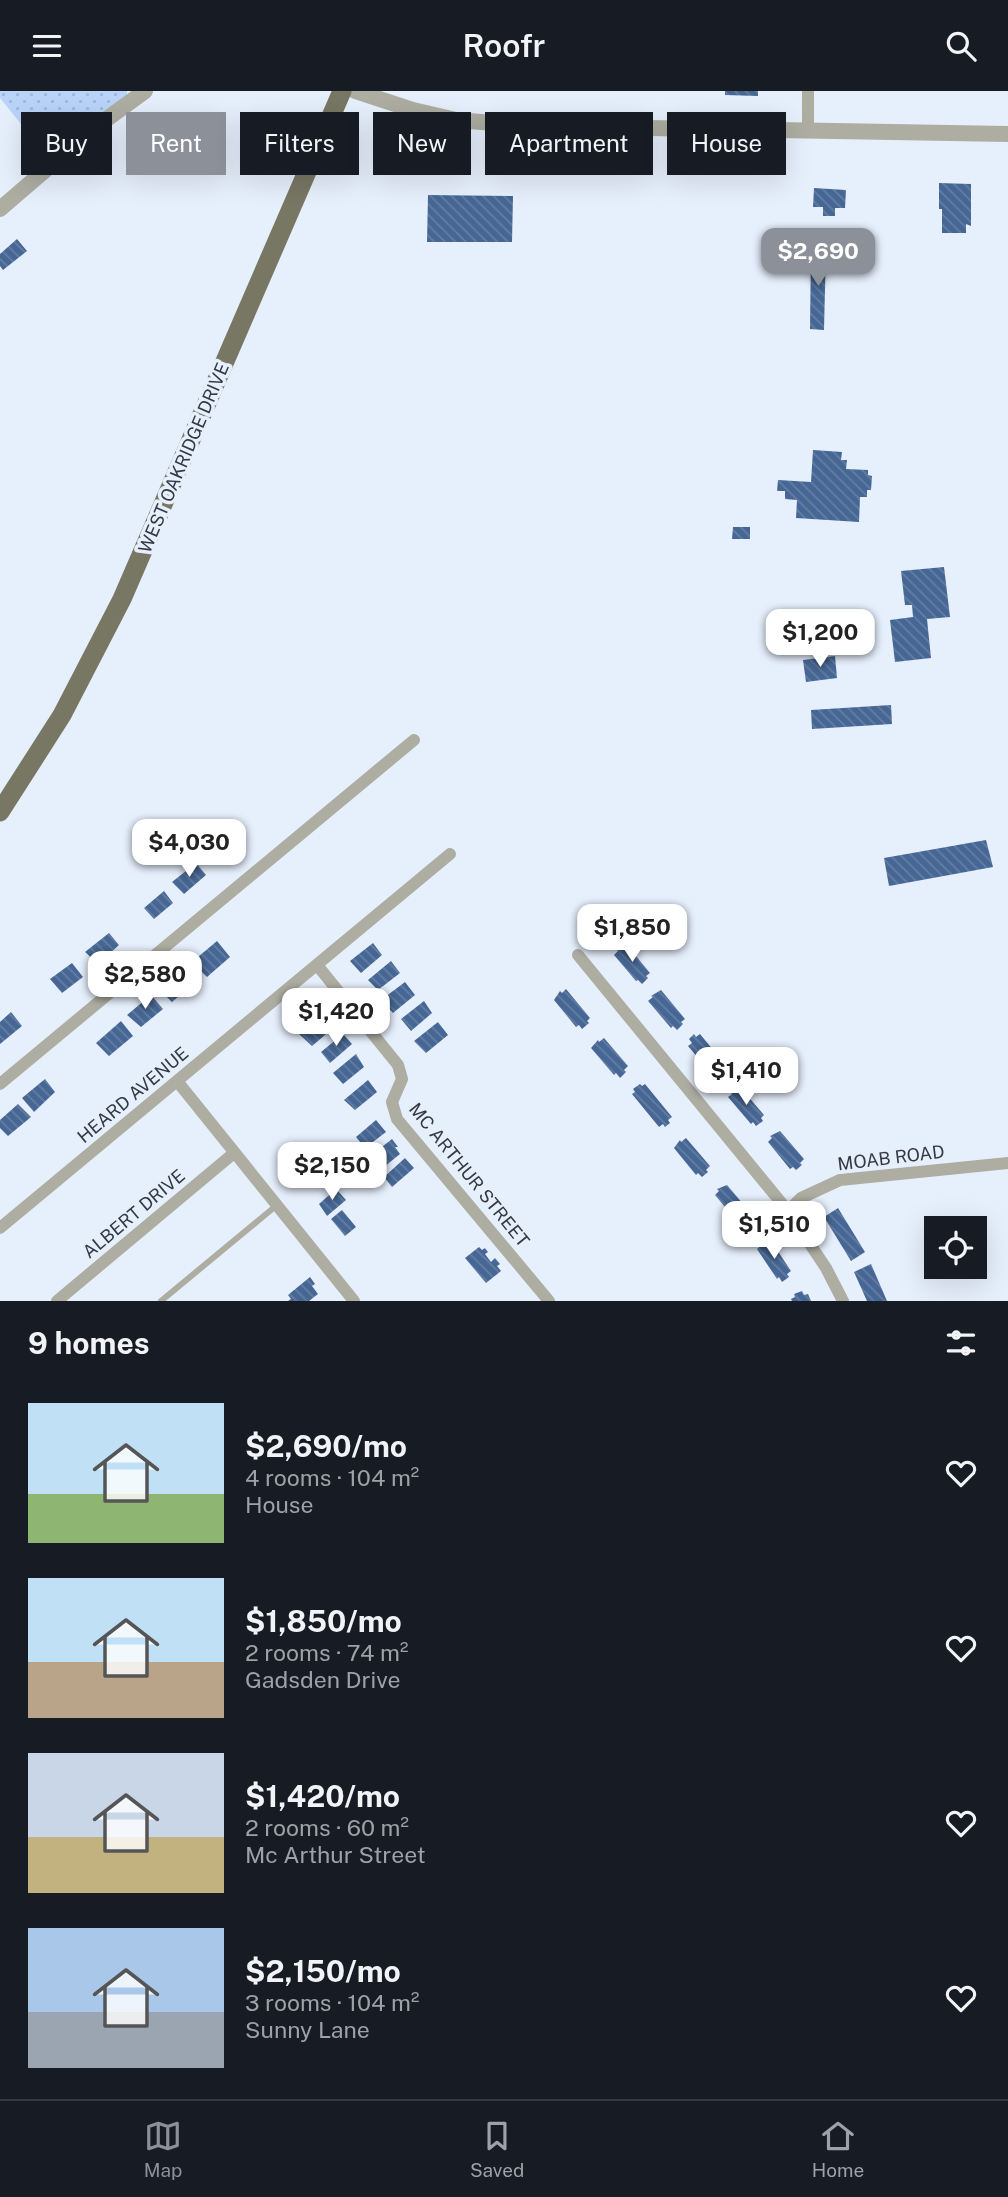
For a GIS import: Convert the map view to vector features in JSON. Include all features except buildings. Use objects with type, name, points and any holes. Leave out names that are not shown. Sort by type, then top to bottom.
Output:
[{"type":"main road","name":"WEST OAKRIDGE DRIVE","points":[[0,812],[61,715],[122,599],[342,91]]},
{"type":"street","points":[[0,209],[93,129],[145,91]]},
{"type":"street","points":[[355,91],[413,110],[480,123],[576,128],[808,129],[1008,134]]},
{"type":"street","points":[[808,91],[808,129]]},
{"type":"street","points":[[0,1084],[414,740]]},
{"type":"street","name":"HEARD AVENUE","points":[[0,1228],[450,854]]},
{"type":"street","points":[[578,955],[788,1211],[826,1268],[843,1301]]},
{"type":"street","name":"MC ARTHUR STREET","points":[[317,965],[398,1065],[402,1079],[393,1102],[397,1119],[549,1301]]},
{"type":"street","points":[[177,1081],[354,1301]]},
{"type":"street","name":"ALBERT DRIVE","points":[[57,1301],[234,1153]]},
{"type":"street","name":"MOAB ROAD","points":[[788,1211],[802,1198],[841,1181],[1008,1163]]},
{"type":"lane","points":[[161,1301],[277,1205]]},
{"type":"shaded area","points":[[0,91],[127,91],[127,95],[107,112],[21,112],[21,124],[0,98]]}]
